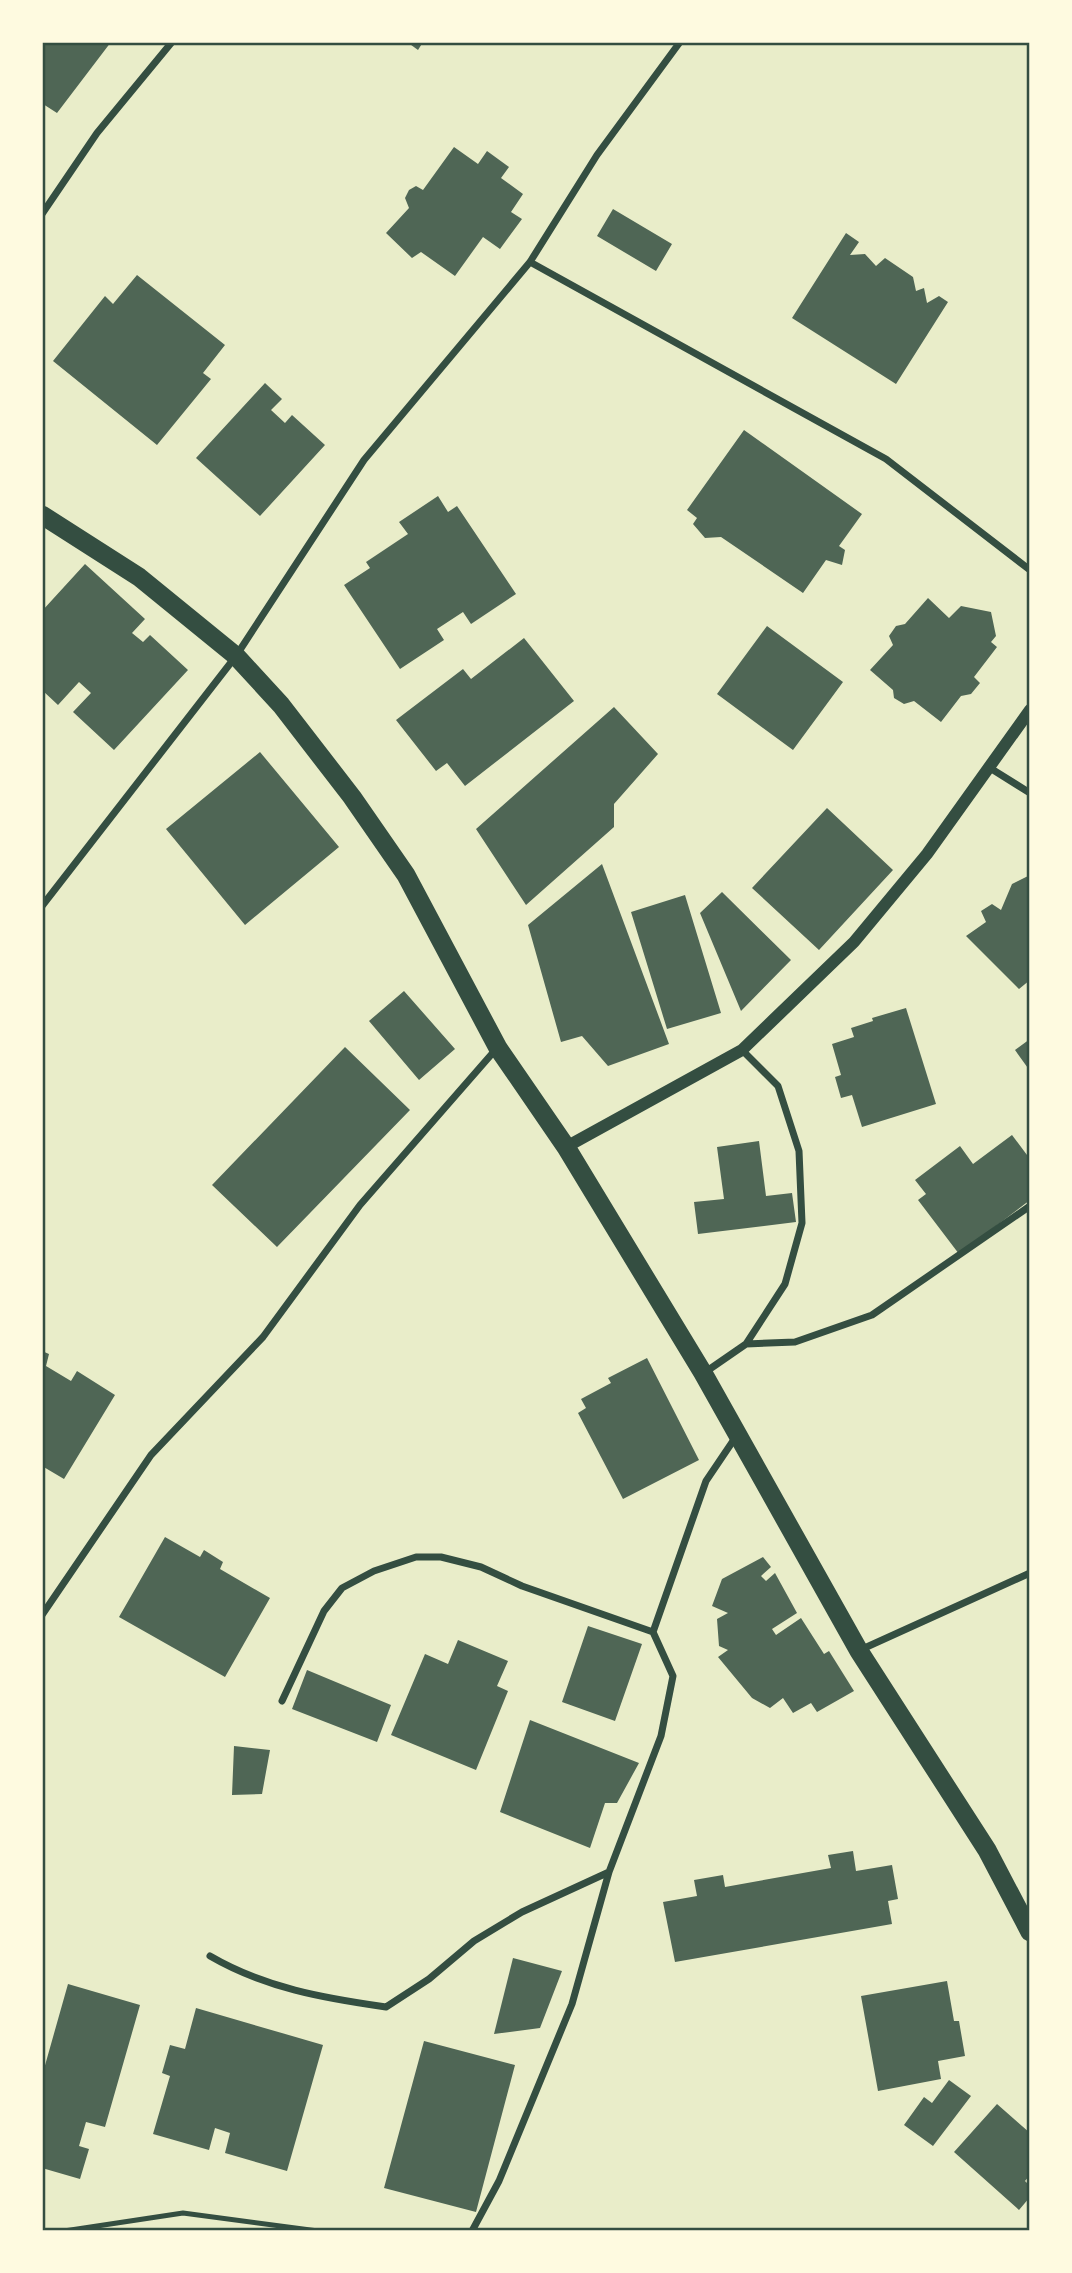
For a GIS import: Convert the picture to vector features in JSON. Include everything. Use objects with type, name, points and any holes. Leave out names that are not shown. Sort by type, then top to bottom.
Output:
[{"type":"highway","points":[[42,515],[139,577],[236,656],[281,705],[406,875],[498,1048],[566,1147],[703,1373],[859,1651],[987,1850],[1030,1932]]},
{"type":"street","points":[[42,214],[97,134],[172,42]]},
{"type":"street","points":[[42,906],[236,656],[364,460],[530,262],[597,155],[680,42]]},
{"type":"street","points":[[530,262],[886,459],[1030,570]]},
{"type":"street","points":[[566,1147],[742,1050],[854,942],[927,854],[1030,710]]},
{"type":"street","points":[[990,768],[1030,793]]},
{"type":"street","points":[[42,1615],[151,1455],[263,1337],[360,1205],[498,1048]]},
{"type":"street","points":[[703,1373],[746,1344],[785,1284],[802,1223],[799,1151],[778,1086],[742,1050]]},
{"type":"street","points":[[746,1344],[795,1342],[872,1315],[1030,1206]]},
{"type":"street","points":[[472,2231],[499,2181],[572,2004],[609,1872],[661,1737],[673,1676],[653,1632],[706,1482],[738,1434]]},
{"type":"street","points":[[282,1701],[324,1611],[342,1588],[374,1572],[416,1557],[441,1557],[481,1567],[522,1586],[653,1632]]},
{"type":"street","points":[[859,1651],[1030,1573]]},
{"type":"street","points":[[210,1956],[241,1974],[277,1987],[329,1999],[386,2007],[429,1979],[474,1941],[522,1912],[609,1872]]},
{"type":"lane","points":[[64,2231],[183,2213],[318,2231]]},
{"type":"building","points":[[42,42],[111,42],[57,113],[43,104]]},
{"type":"building","points":[[407,42],[423,42],[418,50]]},
{"type":"building","points":[[454,147],[478,164],[487,151],[509,167],[501,178],[523,194],[511,212],[522,219],[500,249],[483,237],[455,276],[421,252],[412,258],[386,233],[409,208],[405,198],[409,190],[416,186],[423,190]]},
{"type":"building","points":[[613,209],[672,244],[656,271],[597,236]]},
{"type":"building","points":[[846,233],[859,242],[850,255],[865,254],[876,266],[885,258],[913,277],[916,291],[924,288],[927,303],[939,296],[948,302],[896,384],[792,318]]},
{"type":"building","points":[[137,275],[225,345],[203,373],[211,379],[157,445],[53,361],[105,296],[113,304]]},
{"type":"building","points":[[265,383],[282,399],[271,410],[285,423],[292,415],[325,445],[260,516],[196,458]]},
{"type":"building","points":[[744,430],[862,514],[839,546],[845,550],[842,565],[826,560],[803,593],[721,537],[705,538],[693,524],[697,518],[687,510]]},
{"type":"building","points":[[438,496],[448,512],[457,506],[516,594],[471,624],[463,612],[437,629],[444,640],[400,669],[344,585],[370,568],[366,562],[408,534],[399,522]]},
{"type":"building","points":[[85,564],[145,619],[132,633],[143,642],[150,635],[188,670],[114,750],[73,712],[91,693],[79,682],[58,705],[42,690],[42,611]]},
{"type":"building","points":[[928,598],[949,618],[961,606],[991,612],[996,636],[991,642],[997,647],[974,677],[980,683],[971,694],[961,696],[941,722],[914,701],[904,704],[894,698],[893,690],[870,670],[893,645],[889,636],[896,626],[905,624]]},
{"type":"building","points":[[767,626],[843,682],[793,750],[717,694]]},
{"type":"building","points":[[524,638],[574,701],[465,786],[447,763],[436,771],[396,720],[463,669],[471,679]]},
{"type":"building","points":[[614,707],[658,754],[614,804],[614,827],[526,905],[476,829]]},
{"type":"building","points":[[260,752],[339,847],[245,925],[166,829]]},
{"type":"building","points":[[827,808],[893,870],[819,950],[752,888]]},
{"type":"building","points":[[602,864],[669,1044],[608,1066],[582,1036],[561,1042],[528,925]]},
{"type":"building","points":[[1030,875],[1030,980],[1019,989],[966,936],[986,922],[981,911],[992,904],[1001,910],[1012,884]]},
{"type":"building","points":[[722,892],[791,960],[741,1011],[700,913]]},
{"type":"building","points":[[685,895],[721,1013],[667,1029],[631,912]]},
{"type":"building","points":[[404,991],[455,1049],[419,1080],[369,1021]]},
{"type":"building","points":[[906,1008],[936,1104],[862,1127],[852,1095],[841,1098],[835,1077],[841,1075],[832,1044],[854,1037],[851,1028],[873,1021],[872,1018]]},
{"type":"building","points":[[1030,1039],[1030,1071],[1015,1050]]},
{"type":"building","points":[[345,1047],[410,1110],[277,1247],[212,1185]]},
{"type":"building","points":[[1012,1135],[1030,1159],[1030,1200],[959,1254],[918,1200],[926,1194],[915,1180],[960,1146],[973,1164]]},
{"type":"building","points":[[759,1141],[766,1196],[792,1193],[796,1222],[698,1234],[694,1202],[724,1199],[717,1147]]},
{"type":"building","points":[[42,1351],[49,1354],[46,1366],[71,1381],[77,1371],[115,1395],[64,1479],[42,1466]]},
{"type":"building","points":[[647,1358],[699,1460],[623,1499],[578,1413],[586,1408],[581,1399],[611,1383],[608,1378]]},
{"type":"building","points":[[165,1537],[200,1557],[204,1550],[223,1562],[220,1569],[270,1598],[225,1677],[119,1617]]},
{"type":"building","points":[[763,1557],[771,1567],[761,1576],[766,1581],[775,1573],[797,1613],[772,1629],[776,1635],[801,1618],[824,1654],[829,1651],[854,1691],[817,1712],[811,1703],[793,1713],[783,1698],[770,1708],[752,1698],[718,1657],[728,1650],[719,1646],[717,1619],[728,1613],[712,1606],[722,1579]]},
{"type":"building","points":[[588,1626],[642,1644],[615,1721],[562,1702]]},
{"type":"building","points":[[458,1640],[508,1661],[497,1686],[508,1691],[476,1770],[391,1735],[425,1654],[448,1664]]},
{"type":"building","points":[[307,1670],[391,1705],[377,1742],[292,1709]]},
{"type":"building","points":[[530,1720],[639,1763],[617,1803],[605,1803],[590,1848],[500,1812]]},
{"type":"building","points":[[234,1746],[270,1750],[262,1794],[232,1795]]},
{"type":"building","points":[[853,1851],[856,1871],[892,1865],[898,1899],[888,1901],[892,1924],[675,1962],[663,1902],[697,1896],[694,1880],[723,1875],[725,1887],[831,1868],[828,1855]]},
{"type":"building","points":[[513,1958],[562,1971],[540,2028],[494,2034]]},
{"type":"building","points":[[947,1981],[954,2021],[959,2021],[965,2056],[938,2061],[941,2079],[878,2091],[861,1996]]},
{"type":"building","points":[[68,1984],[140,2005],[105,2127],[86,2122],[79,2146],[89,2149],[80,2179],[42,2168],[42,2076]]},
{"type":"building","points":[[196,2008],[323,2045],[287,2171],[225,2153],[230,2133],[215,2128],[209,2150],[153,2134],[170,2076],[162,2073],[170,2045],[185,2049]]},
{"type":"building","points":[[424,2041],[515,2065],[476,2212],[384,2188]]},
{"type":"building","points":[[949,2080],[971,2096],[933,2146],[904,2125],[924,2097],[932,2103]]},
{"type":"building","points":[[997,2104],[1030,2133],[1030,2175],[1025,2181],[1030,2186],[1030,2197],[1019,2210],[954,2152]]}]
